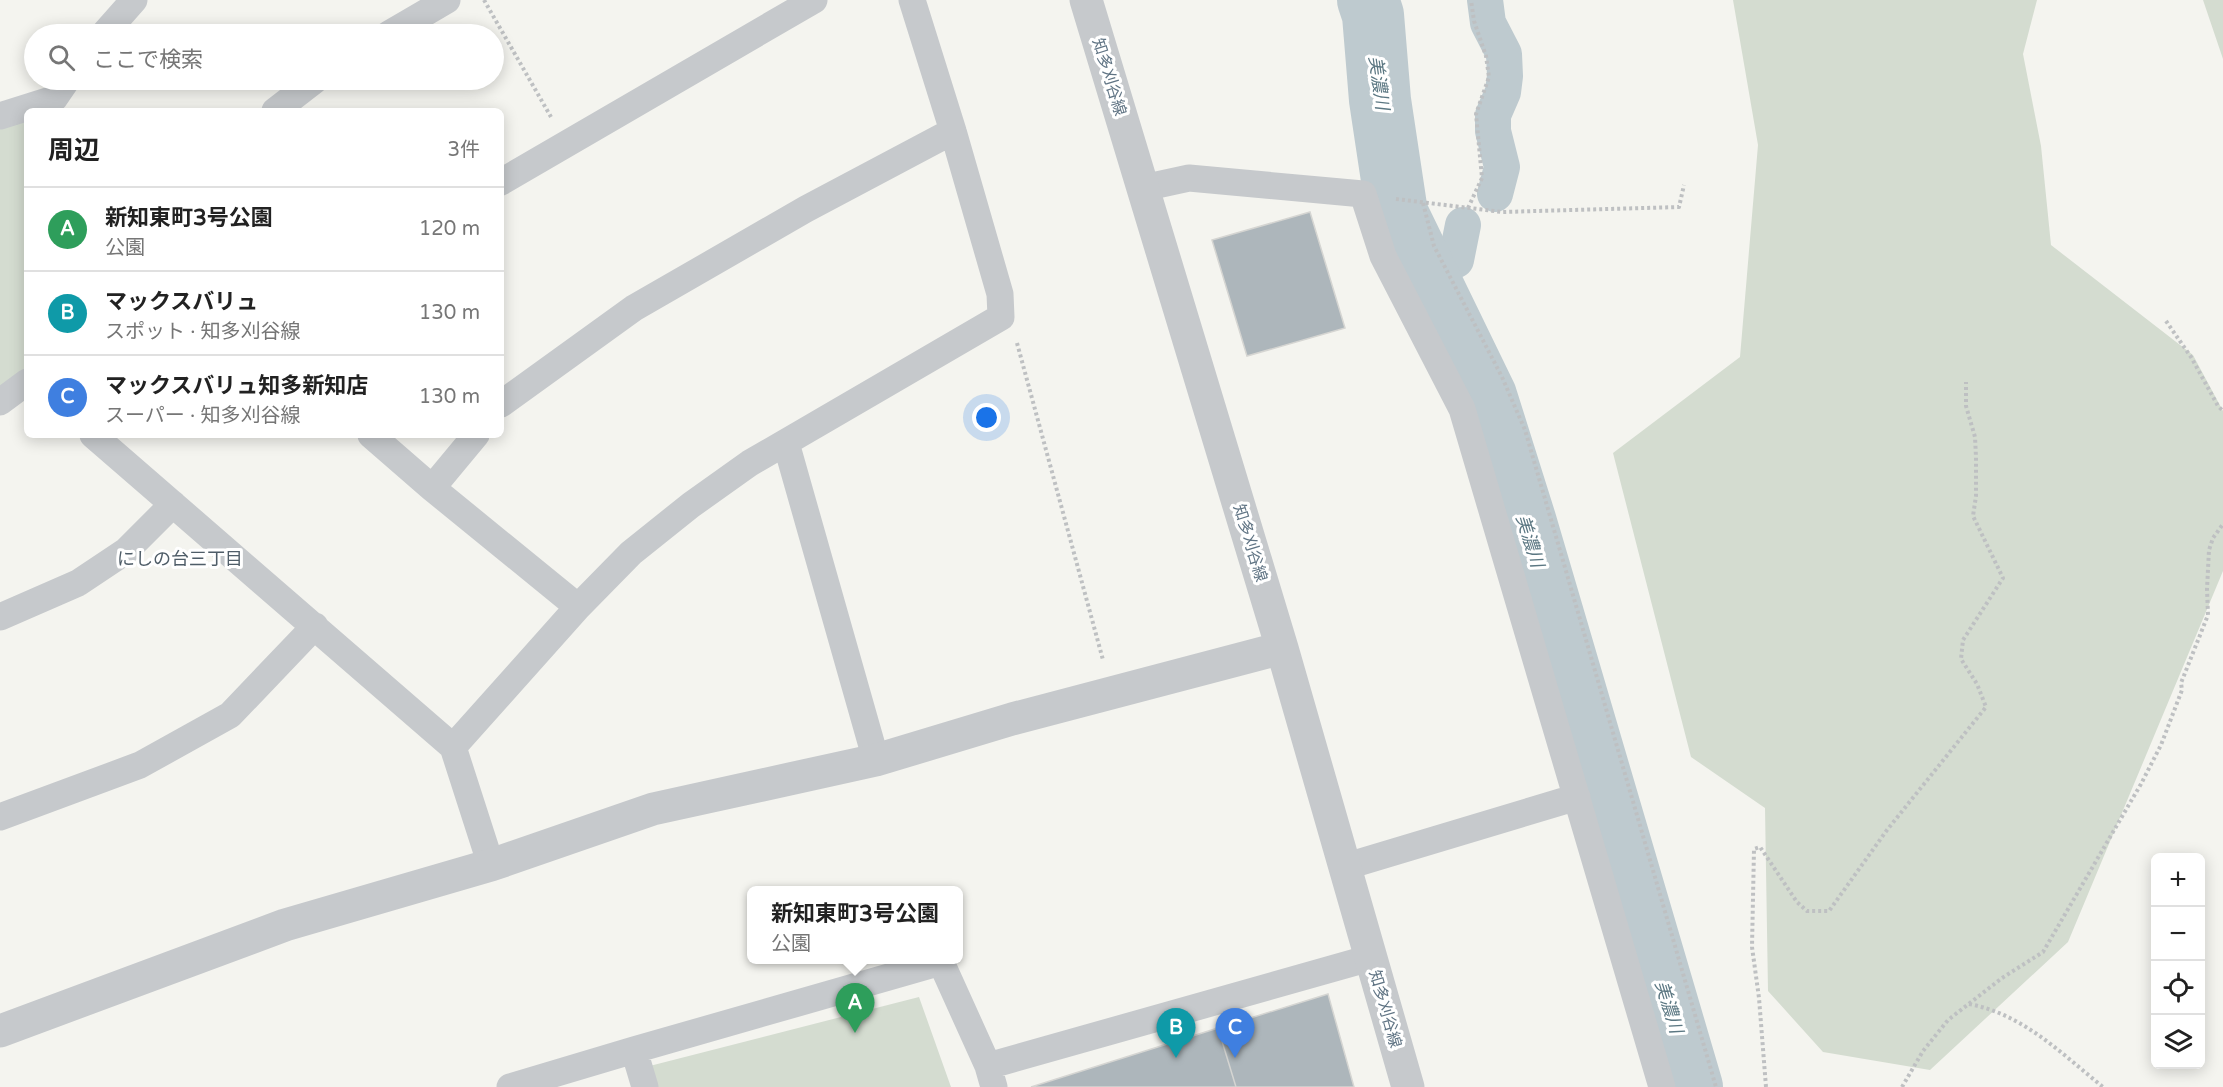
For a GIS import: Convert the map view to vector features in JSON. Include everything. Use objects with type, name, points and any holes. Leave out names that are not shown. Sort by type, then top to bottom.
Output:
[{"type":"street","points":[[113,24],[134,0]]},
{"type":"street","points":[[406,24],[447,0]]},
{"type":"street","points":[[504,180],[814,0]]},
{"type":"street","points":[[453,747],[578,607],[631,554],[691,505],[750,463],[1001,317],[1000,294],[912,0]]},
{"type":"street","name":"知多刈谷線","points":[[1086,0],[1282,648],[1408,1087]]},
{"type":"street","points":[[279,108],[302,90]]},
{"type":"street","points":[[26,108],[61,97]]},
{"type":"street","points":[[0,116],[24,109]]},
{"type":"street","points":[[504,400],[634,308],[806,209],[953,131]]},
{"type":"street","points":[[1143,188],[1190,178],[1363,194],[1383,256],[1462,409],[1662,1087]]},
{"type":"street","points":[[0,402],[24,384]]},
{"type":"street","points":[[96,438],[453,747],[491,865]]},
{"type":"street","points":[[374,438],[578,607]]},
{"type":"street","points":[[432,488],[474,438]]},
{"type":"street","points":[[786,442],[876,760]]},
{"type":"street","points":[[0,617],[78,583],[126,551],[173,504]]},
{"type":"street","points":[[0,817],[140,765],[230,715],[315,626]]},
{"type":"street","points":[[0,1031],[285,925],[491,865],[653,809],[876,760],[1012,719],[1282,648]]},
{"type":"street","points":[[1344,867],[1577,797]]},
{"type":"street","points":[[942,964],[991,1077],[1370,958]]},
{"type":"street","points":[[510,1087],[934,964]]},
{"type":"street","points":[[634,1050],[645,1087]]},
{"type":"path","points":[[484,0],[498,24]]},
{"type":"path","points":[[1468,208],[1482,178],[1476,114],[1489,77],[1486,56],[1474,21],[1471,0]]},
{"type":"path","points":[[504,35],[566,144]]},
{"type":"path","points":[[1363,194],[1502,212],[1679,207],[1684,185]]},
{"type":"path","points":[[1423,203],[1434,246],[1502,377],[1525,430],[1716,1087]]},
{"type":"path","points":[[1001,317],[1012,326],[1111,693]]},
{"type":"path","points":[[2166,321],[2191,357],[2223,411]]},
{"type":"path","points":[[1766,1087],[1759,998],[1752,947],[1754,849],[1760,847],[1797,902],[1807,911],[1829,911],[1887,830],[1986,707],[1977,684],[1961,659],[1963,640],[2003,578],[1973,516],[1976,496],[1975,437],[1966,406],[1966,382]]},
{"type":"path","points":[[1902,1087],[1923,1051],[1948,1020],[2002,978],[2043,952],[2156,754],[2182,690],[2181,683],[2208,615],[2209,550],[2213,537],[2223,524]]},
{"type":"path","points":[[1969,1004],[1990,1007],[2021,1023],[2103,1087]]},
{"type":"shaded area","points":[[1733,0],[2037,0],[2023,54],[2041,146],[2051,245],[2193,355],[2223,411],[2223,571],[2068,942],[1930,1070],[1823,1052],[1768,991],[1765,808],[1691,757],[1613,453],[1740,357],[1758,145]]},
{"type":"shaded area","points":[[2203,0],[2223,0],[2223,59]]},
{"type":"shaded area","points":[[54,99],[60,108],[25,108]]},
{"type":"shaded area","points":[[24,108],[24,384],[0,402],[0,116]]},
{"type":"shaded area","points":[[919,997],[951,1087],[640,1087],[634,1070]]},
{"type":"building","points":[[1310,212],[1345,328],[1247,356],[1212,240]]},
{"type":"building","points":[[1328,994],[1354,1087],[1031,1087],[1218,1028]]},
{"type":"building","points":[[1218,1028],[1236,1087],[1031,1087]]},
{"type":"waterway","name":"美濃川","points":[[1368,0],[1373,15],[1380,100],[1397,213],[1486,396],[1526,523],[1692,1087]]},
{"type":"waterway","points":[[1485,0],[1488,23],[1504,54],[1503,92],[1493,115],[1493,131],[1502,167],[1495,194]]},
{"type":"waterway","points":[[1456,260],[1463,225]]},
{"type":"place","name":"新知東町3号公園","points":[[855,1033]]},
{"type":"place","name":"マックスバリュ","points":[[1176,1058]]},
{"type":"place","name":"マックスバリュ知多新知店","points":[[1235,1058]]},
{"type":"district","name":"にしの台三丁目","points":[[180,559]]}]
